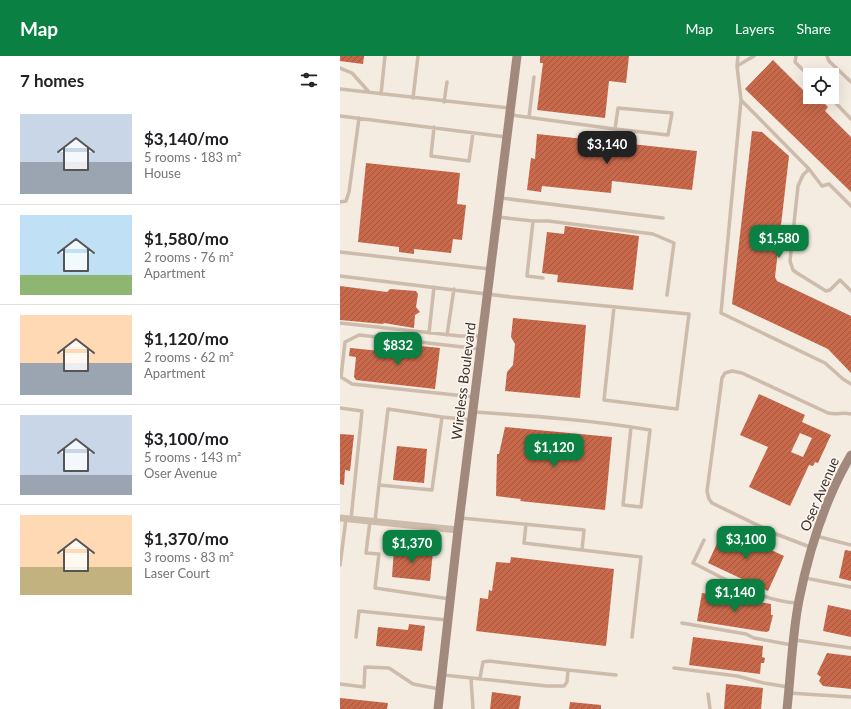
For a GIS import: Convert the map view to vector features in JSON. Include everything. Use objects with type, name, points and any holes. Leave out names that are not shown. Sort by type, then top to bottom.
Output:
[{"type":"street","name":"Wireless Boulevard","points":[[438,709],[458,530],[517,56]]},
{"type":"street","name":"Oser Avenue","points":[[786,709],[798,603],[804,578],[816,536],[848,468],[851,455]]},
{"type":"street","points":[[346,518],[458,530]]},
{"type":"lane","points":[[380,94],[385,56]]},
{"type":"lane","points":[[413,98],[418,56]]},
{"type":"lane","points":[[738,56],[737,66],[741,100],[721,313],[825,362],[843,379],[851,384]]},
{"type":"lane","points":[[737,66],[754,56]]},
{"type":"lane","points":[[796,56],[795,62],[803,70]]},
{"type":"lane","points":[[827,56],[829,61],[851,82]]},
{"type":"lane","points":[[340,68],[352,72],[368,92]]},
{"type":"lane","points":[[529,117],[534,77]]},
{"type":"lane","points":[[444,102],[447,82]]},
{"type":"lane","points":[[340,89],[444,102],[510,112],[529,117],[615,129],[668,135],[672,113],[618,108],[615,129]]},
{"type":"lane","points":[[741,100],[809,169],[822,186],[829,184],[851,206]]},
{"type":"lane","points":[[837,104],[851,119]]},
{"type":"lane","points":[[340,116],[507,137]]},
{"type":"lane","points":[[340,202],[346,201],[359,118]]},
{"type":"lane","points":[[434,127],[431,156],[470,161],[473,133]]},
{"type":"lane","points":[[809,169],[803,175],[798,186],[791,266],[797,273],[826,291],[830,290],[840,280],[851,291]]},
{"type":"lane","points":[[500,198],[663,218]]},
{"type":"lane","points":[[497,217],[548,221],[653,234],[674,243],[668,295]]},
{"type":"lane","points":[[533,221],[527,276],[543,278]]},
{"type":"lane","points":[[340,252],[491,269]]},
{"type":"lane","points":[[340,276],[689,314],[677,409],[604,400],[614,307]]},
{"type":"lane","points":[[429,333],[434,287]]},
{"type":"lane","points":[[447,335],[454,289]]},
{"type":"lane","points":[[340,323],[447,335],[482,336]]},
{"type":"lane","points":[[475,397],[352,384],[341,377],[345,342],[359,335],[481,350]]},
{"type":"lane","points":[[812,548],[776,534],[712,503],[709,499],[707,491],[722,378],[725,373],[732,371],[742,373],[828,413],[836,415],[845,413],[851,414]]},
{"type":"lane","points":[[340,408],[362,411],[340,565]]},
{"type":"lane","points":[[451,599],[375,588],[379,554],[366,553],[379,485],[388,410],[442,417],[536,416],[631,427],[650,430],[641,507],[623,505],[631,427]]},
{"type":"lane","points":[[379,485],[432,490],[442,417]]},
{"type":"lane","points":[[460,518],[584,530],[582,550]]},
{"type":"lane","points":[[526,524],[524,543],[642,556],[632,637]]},
{"type":"lane","points":[[816,536],[851,545]]},
{"type":"lane","points":[[704,540],[693,563],[761,596],[772,600],[798,603]]},
{"type":"lane","points":[[804,578],[851,587]]},
{"type":"lane","points":[[356,637],[359,611],[448,620]]},
{"type":"lane","points":[[682,623],[746,634],[762,640],[851,648]]},
{"type":"lane","points":[[480,678],[483,662],[490,661],[616,675]]},
{"type":"lane","points":[[340,684],[364,687],[365,666],[376,666],[389,668],[413,684],[440,690]]},
{"type":"lane","points":[[674,668],[737,676],[789,690],[851,697]]},
{"type":"lane","points":[[442,675],[547,686],[564,686],[567,682],[568,670]]},
{"type":"lane","points":[[471,678],[473,709]]},
{"type":"lane","points":[[708,694],[710,709]]},
{"type":"building","points":[[340,56],[364,56],[363,64],[340,61]]},
{"type":"building","points":[[540,56],[629,56],[626,83],[609,81],[605,118],[537,110],[543,63],[540,63]]},
{"type":"building","points":[[773,60],[803,90],[803,104],[825,104],[828,107],[825,111],[851,137],[851,192],[745,89]]},
{"type":"building","points":[[752,131],[762,132],[789,156],[775,277],[777,281],[851,316],[851,373],[828,349],[732,304]]},
{"type":"building","points":[[537,134],[697,151],[692,190],[612,181],[611,193],[542,186],[541,192],[527,190],[531,158],[535,159]]},
{"type":"building","points":[[366,163],[460,173],[457,204],[466,205],[462,240],[453,239],[451,253],[414,249],[414,254],[399,252],[399,247],[358,242]]},
{"type":"building","points":[[565,226],[639,236],[633,290],[557,282],[558,275],[542,273],[547,232],[564,234]]},
{"type":"building","points":[[340,286],[387,292],[390,289],[416,291],[418,294],[416,307],[420,312],[415,315],[414,328],[384,323],[340,320]]},
{"type":"building","points":[[513,318],[586,325],[580,398],[505,391],[507,372],[513,365],[515,344],[511,337]]},
{"type":"building","points":[[392,343],[440,348],[435,389],[356,380],[354,377],[356,357],[349,356],[350,348],[391,352]]},
{"type":"building","points":[[759,394],[805,415],[802,422],[831,435],[818,463],[815,462],[813,466],[809,465],[790,506],[749,487],[768,447],[740,435]],"holes":[[[800,433],[812,438],[803,457],[791,452]]]},
{"type":"building","points":[[505,427],[612,437],[605,510],[520,501],[521,499],[496,496],[497,454],[499,454]]},
{"type":"building","points":[[340,434],[354,435],[350,471],[345,470],[344,485],[340,484]]},
{"type":"building","points":[[397,446],[427,449],[424,483],[393,480]]},
{"type":"building","points":[[724,528],[784,556],[768,591],[708,563]]},
{"type":"building","points":[[394,548],[433,552],[430,581],[392,577]]},
{"type":"building","points":[[845,550],[851,551],[851,581],[839,578]]},
{"type":"building","points":[[511,557],[614,569],[606,646],[476,631],[480,598],[488,599],[489,590],[492,591],[496,562],[510,563]]},
{"type":"building","points":[[702,593],[771,604],[771,615],[773,615],[769,631],[766,632],[697,621]]},
{"type":"building","points":[[828,605],[851,610],[851,637],[823,631]]},
{"type":"building","points":[[409,624],[425,626],[422,651],[376,646],[378,627],[408,630]]},
{"type":"building","points":[[693,637],[763,646],[762,657],[765,658],[764,663],[761,663],[760,674],[689,665]]},
{"type":"building","points":[[827,653],[851,656],[851,689],[823,686],[819,681],[821,677],[817,674]]},
{"type":"building","points":[[726,684],[763,688],[761,709],[724,709]]},
{"type":"building","points":[[492,692],[521,696],[519,709],[490,709]]},
{"type":"building","points":[[340,698],[388,703],[387,709],[340,709]]},
{"type":"building","points":[[570,702],[601,705],[601,709],[569,709]]}]
